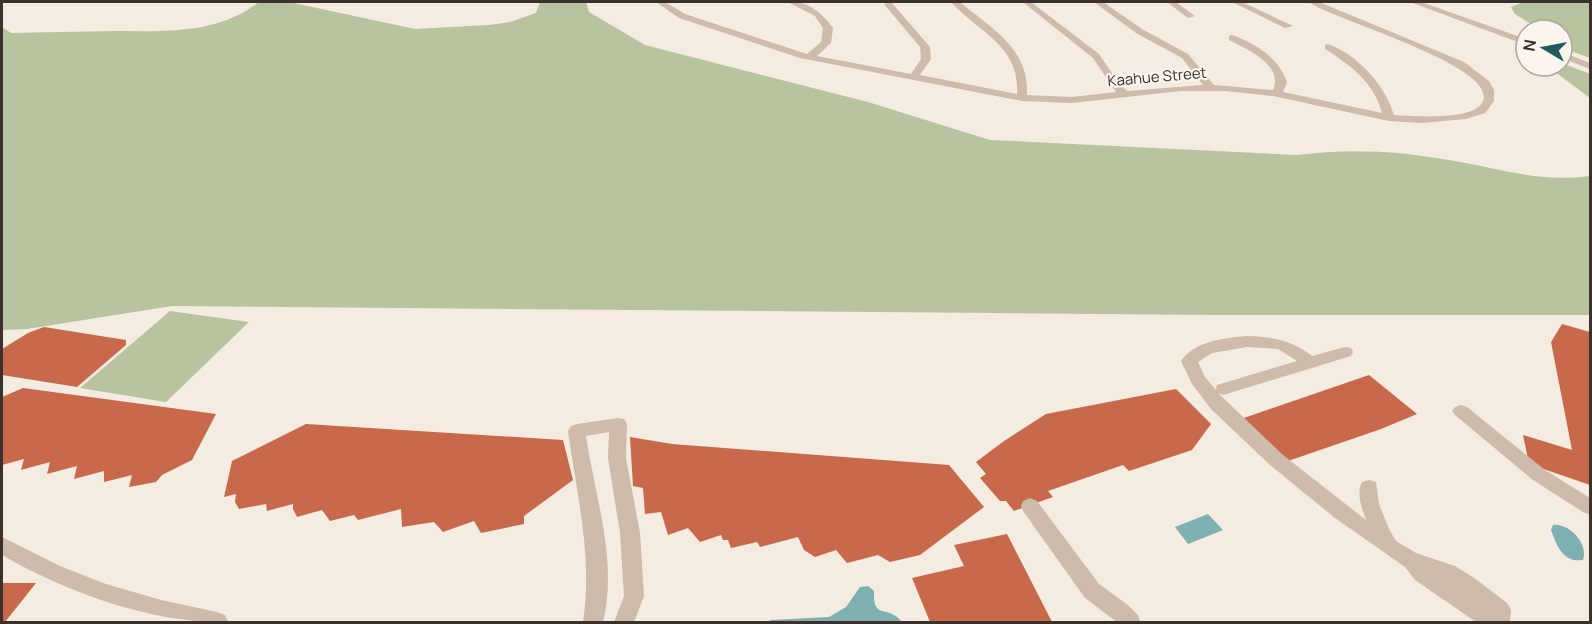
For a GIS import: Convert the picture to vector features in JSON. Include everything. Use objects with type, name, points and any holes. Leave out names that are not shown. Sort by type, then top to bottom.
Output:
[{"type":"street","name":"Kaahue Street","points":[[660,2],[682,16],[809,57],[1022,98],[1072,100],[1182,87],[1210,87],[1277,94],[1389,117],[1437,120],[1462,117],[1486,106],[1490,96],[1489,90],[1479,77],[1461,64],[1313,2]]},
{"type":"street","points":[[792,2],[818,14],[828,28],[826,43],[809,57]]},
{"type":"street","points":[[955,2],[1006,48],[1017,61],[1022,73],[1022,98]]},
{"type":"street","points":[[1098,2],[1139,31],[1185,56],[1210,87]]},
{"type":"street","points":[[1171,2],[1191,16]]},
{"type":"street","points":[[1236,2],[1288,26]]},
{"type":"street","points":[[1414,2],[1514,38]]},
{"type":"street","points":[[1028,3],[1095,56],[1103,65],[1111,82],[1125,94]]},
{"type":"street","points":[[888,4],[925,47],[926,59],[913,78]]},
{"type":"street","points":[[1232,38],[1256,51],[1274,65],[1282,82],[1277,94]]},
{"type":"street","points":[[1328,47],[1372,79],[1384,98],[1389,117]]},
{"type":"street","points":[[1574,60],[1590,66]]},
{"type":"street","points":[[1310,363],[1290,348],[1270,342],[1243,342],[1209,347],[1193,355],[1189,361],[1194,377],[1231,418],[1303,482],[1389,547],[1412,561],[1422,574],[1484,616],[1500,622]]},
{"type":"street","points":[[1223,389],[1345,352]]},
{"type":"street","points":[[1461,411],[1533,471],[1590,507]]},
{"type":"street","points":[[593,622],[597,613],[598,584],[577,431],[618,424],[617,458],[630,533],[634,596],[624,622]]},
{"type":"street","points":[[1369,487],[1370,504],[1380,532],[1389,547]]},
{"type":"street","points":[[1030,506],[1092,591],[1121,612],[1130,622]]},
{"type":"street","points":[[2,545],[63,578],[103,593],[146,607],[217,622]]},
{"type":"green space","points":[[259,2],[289,2],[415,29],[510,22],[536,13],[540,2],[586,2],[589,12],[645,45],[868,102],[990,140],[1297,155],[1354,151],[1392,153],[1467,163],[1519,174],[1554,178],[1590,176],[1590,315],[1212,315],[172,306],[27,329],[2,330],[2,27],[11,33],[171,31],[208,26],[243,13]]},
{"type":"green space","points":[[1523,2],[1590,2],[1590,58],[1574,52],[1574,18],[1521,18],[1515,14],[1511,7]]},
{"type":"green space","points":[[1574,68],[1590,74],[1590,98],[1563,78],[1574,78]]},
{"type":"green space","points":[[170,311],[249,322],[166,402],[80,388]]},
{"type":"water","points":[[1208,514],[1223,530],[1188,544],[1175,527]]},
{"type":"water","points":[[1553,525],[1565,527],[1576,536],[1583,548],[1583,560],[1570,559],[1562,552],[1551,530]]},
{"type":"water","points":[[868,586],[874,591],[874,600],[878,609],[896,616],[902,622],[771,622],[770,620],[829,617],[846,607],[860,587]]},
{"type":"building","points":[[1562,324],[1590,332],[1590,485],[1529,464],[1523,435],[1572,450],[1551,342]]},
{"type":"building","points":[[44,327],[126,340],[126,345],[77,387],[2,375],[2,349],[28,333]]},
{"type":"building","points":[[1369,375],[1417,414],[1288,461],[1241,419]]},
{"type":"building","points":[[23,388],[216,414],[192,460],[162,475],[156,482],[129,487],[132,475],[104,482],[104,471],[74,479],[77,466],[47,474],[50,462],[21,470],[24,459],[2,465],[2,397]]},
{"type":"building","points":[[1176,389],[1211,424],[1192,450],[1129,471],[1123,465],[1048,491],[1053,497],[1014,511],[1006,501],[1000,501],[980,478],[986,474],[976,462],[1046,414]]},
{"type":"building","points":[[306,424],[563,440],[573,480],[524,516],[524,524],[481,533],[474,521],[443,532],[434,522],[402,527],[401,509],[358,520],[354,515],[330,521],[322,510],[297,517],[293,504],[267,511],[266,504],[239,509],[235,502],[236,494],[224,497],[232,461]]},
{"type":"building","points":[[630,437],[672,444],[949,465],[984,507],[920,555],[890,562],[878,555],[847,563],[836,550],[815,557],[804,550],[798,537],[760,547],[757,542],[731,548],[728,540],[723,540],[721,535],[700,542],[688,528],[668,535],[661,512],[645,514],[643,488],[633,486]]},
{"type":"building","points":[[1007,534],[1052,622],[930,622],[912,578],[964,566],[954,545]]},
{"type":"building","points":[[2,583],[36,583],[5,622],[2,622]]}]
